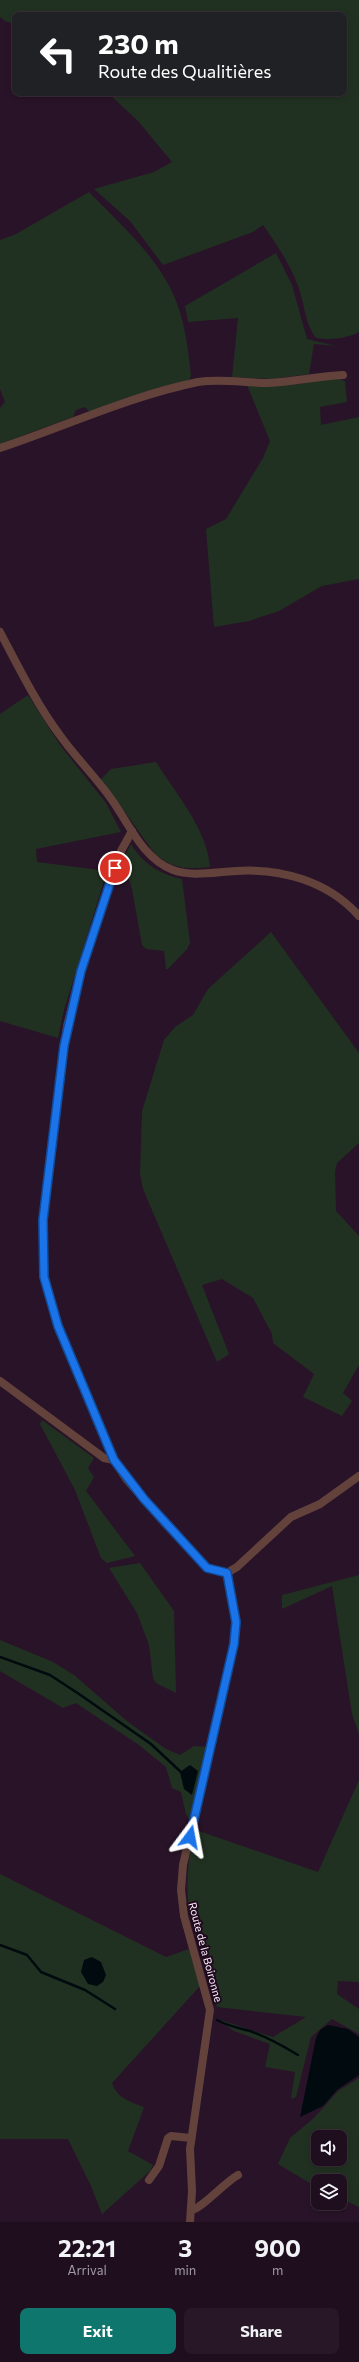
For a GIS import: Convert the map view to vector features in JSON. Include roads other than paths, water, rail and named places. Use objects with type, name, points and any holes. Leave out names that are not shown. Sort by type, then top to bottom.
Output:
[{"type":"street","points":[[0,448],[116,406],[199,382],[222,380],[270,383],[318,376],[343,375]]},
{"type":"street","points":[[0,632],[51,723],[104,789],[132,831],[150,854],[173,870],[194,873],[256,870],[294,876],[328,890],[344,900],[359,916]]},
{"type":"street","points":[[132,831],[121,851],[74,998],[58,1088],[42,1238],[44,1277],[52,1306],[114,1460],[156,1513],[207,1568],[227,1573],[238,1567],[291,1517],[320,1504],[359,1476]]},
{"type":"street","points":[[0,1381],[104,1458],[114,1460]]},
{"type":"street","name":"Route de la Boironne","points":[[190,2222],[192,2210],[191,2138],[210,2010],[201,1973],[188,1933],[181,1890],[183,1866],[234,1644],[236,1622],[227,1573]]},
{"type":"street","points":[[149,2180],[158,2166],[168,2138],[171,2136],[191,2138]]},
{"type":"street","points":[[192,2210],[198,2209],[217,2190],[238,2175]]},
{"type":"waterway","points":[[0,1657],[50,1675],[151,1744],[183,1774]]},
{"type":"waterway","points":[[0,1945],[27,1955],[41,1972],[85,1990],[115,2009]]},
{"type":"waterway","points":[[217,2020],[263,2036],[298,2055]]}]
